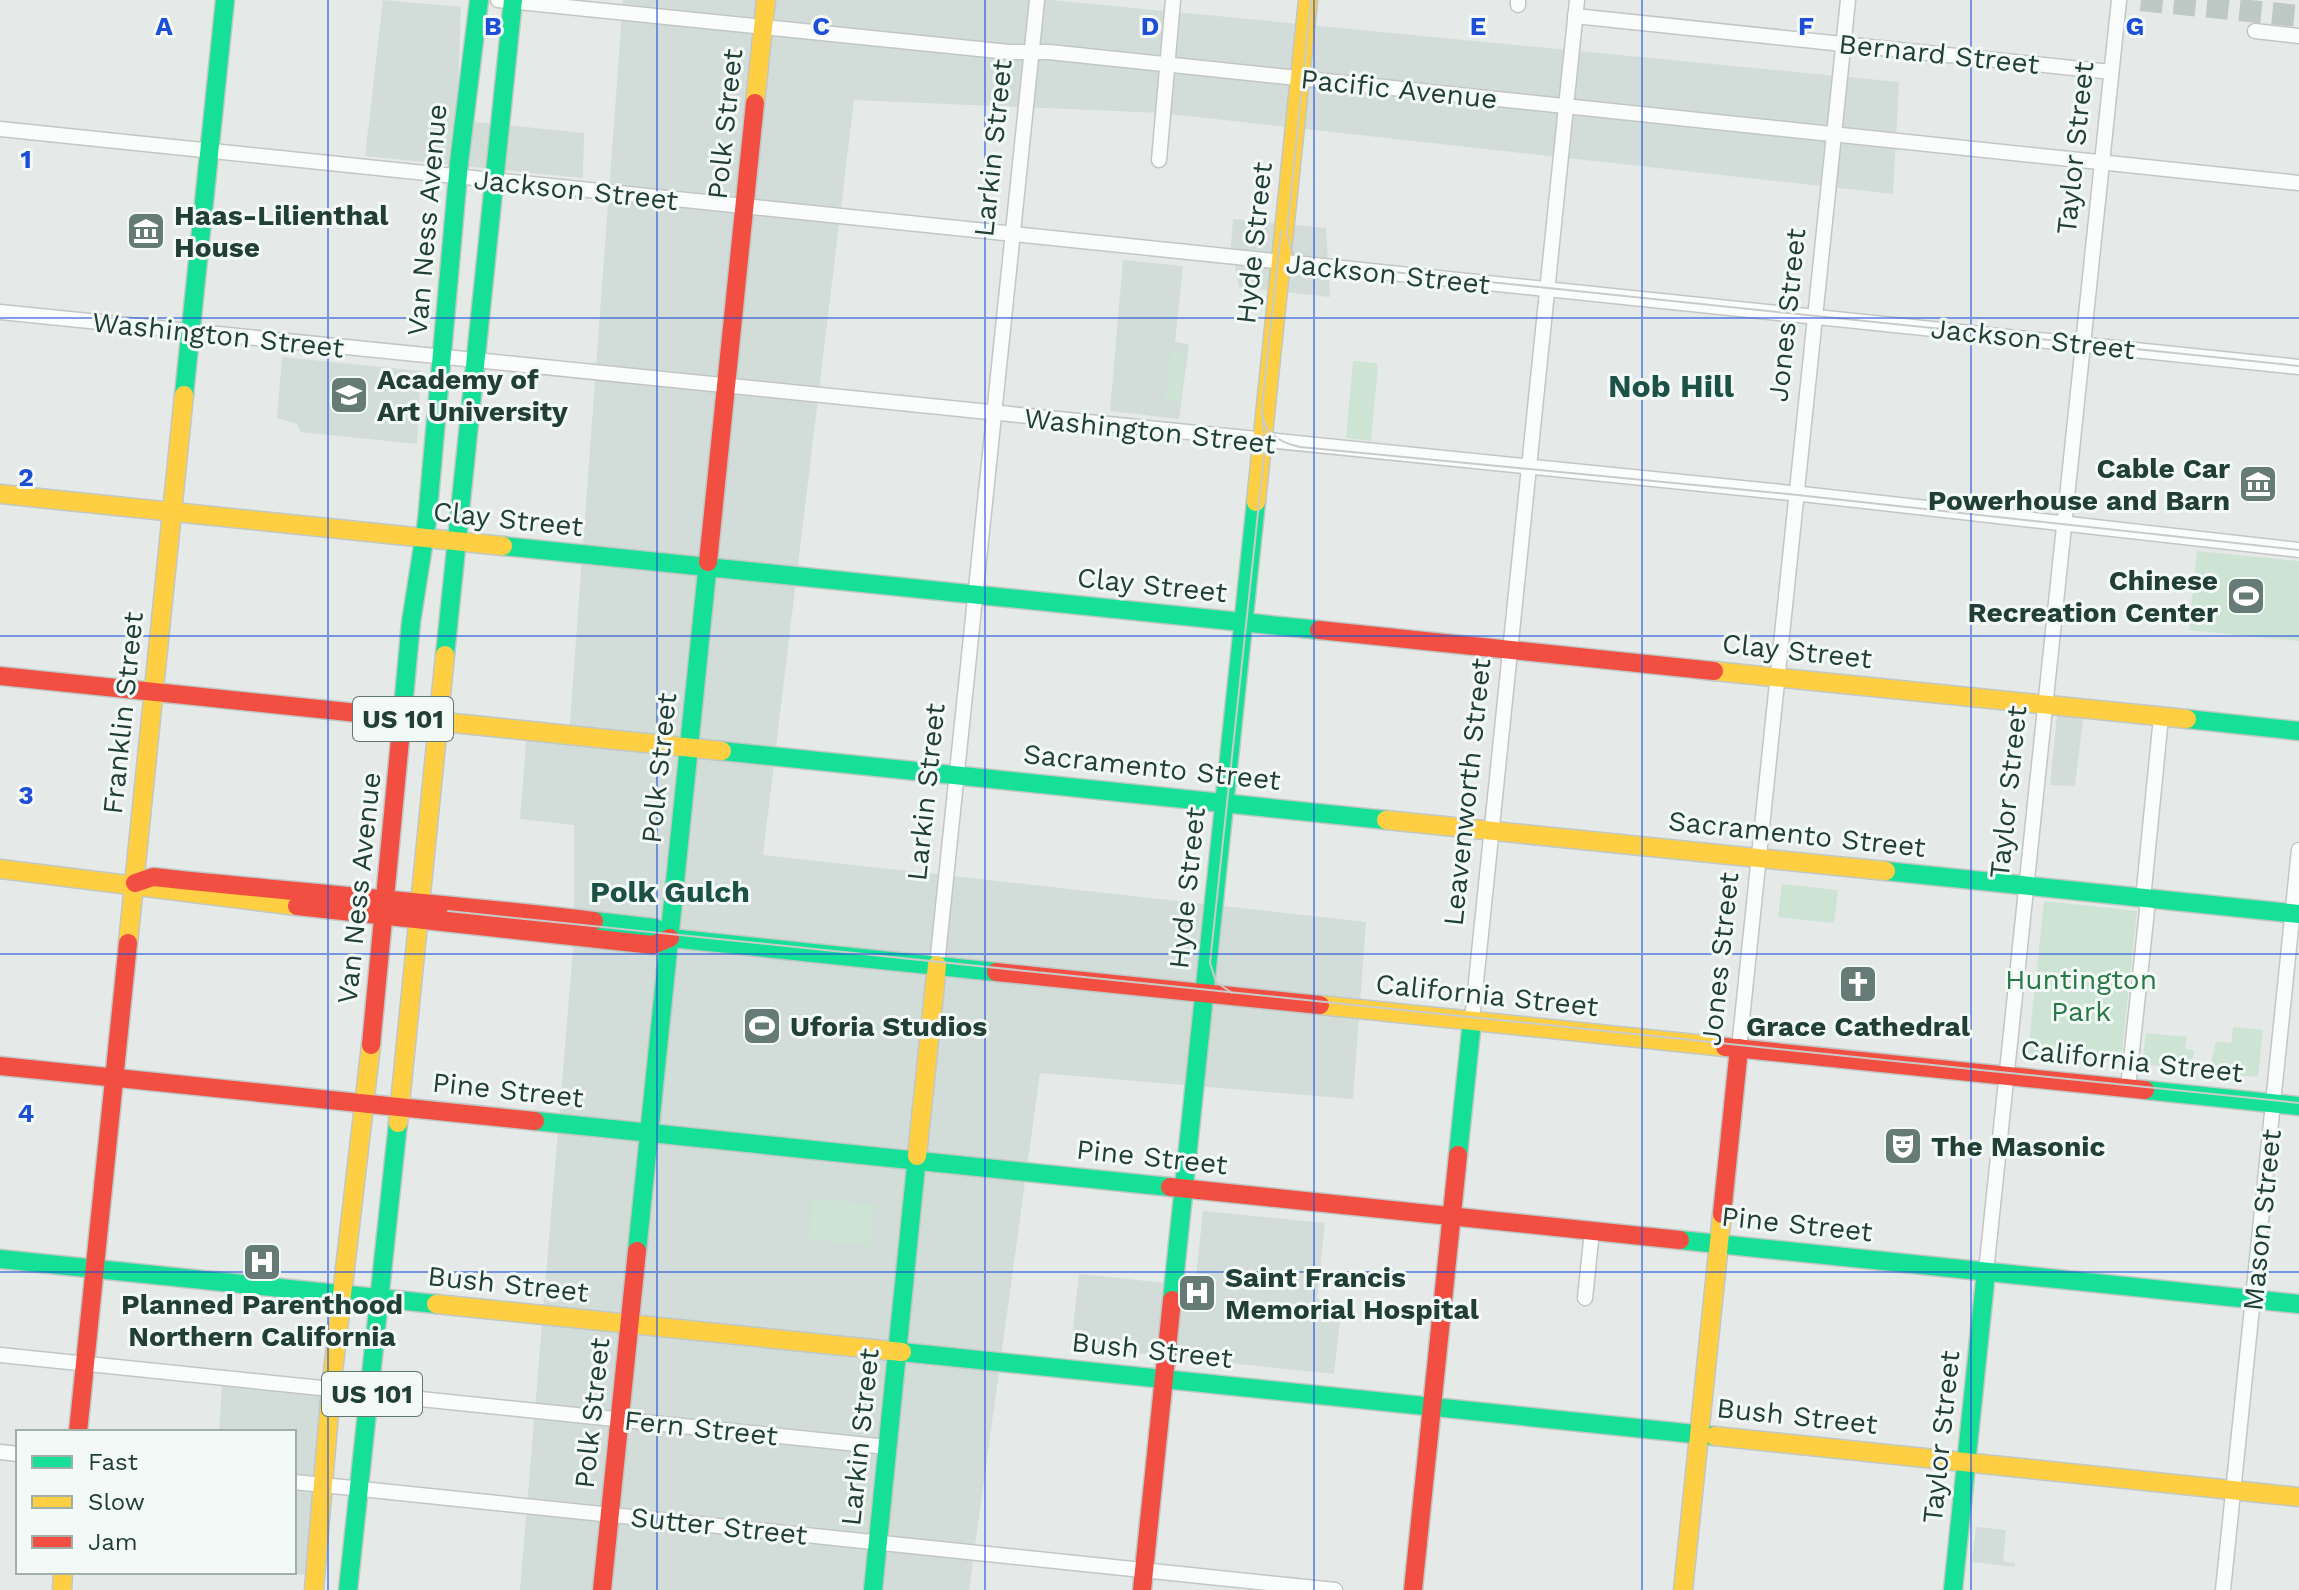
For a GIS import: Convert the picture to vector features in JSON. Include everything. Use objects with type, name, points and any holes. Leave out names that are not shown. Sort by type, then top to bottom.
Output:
[{"type":"main road","name":"Franklin Street","points":[[78,1430],[225,0]]},
{"type":"main road","name":"Van Ness Avenue","points":[[314,1590],[331,1389],[365,1104],[411,622],[424,539],[479,0]]},
{"type":"main road","name":"US 101","points":[[348,1590],[372,1394],[418,900],[458,542],[492,181],[503,117],[508,0]]},
{"type":"main road","name":"Polk Street","points":[[602,1590],[766,0]]},
{"type":"main road","name":"Hyde Street","points":[[1142,1590],[1308,0]]},
{"type":"main road","name":"Clay Street","points":[[0,494],[2299,731]]},
{"type":"main road","name":"Sacramento Street","points":[[0,676],[2296,914]]},
{"type":"main road","name":"California Street","points":[[0,869],[135,883],[153,877],[385,908],[416,921],[653,945],[670,938]]},
{"type":"main road","name":"California Street","points":[[385,908],[418,900],[655,928],[670,938],[2299,1106]]},
{"type":"main road","name":"Larkin Street","points":[[873,1590],[937,965]]},
{"type":"main road","name":"Leavenworth Street","points":[[1413,1590],[1472,1021]]},
{"type":"main road","name":"Jones Street","points":[[1683,1590],[1739,1048]]},
{"type":"main road","name":"Pine Street","points":[[0,1066],[2299,1304]]},
{"type":"main road","name":"Bush Street","points":[[0,1259],[2299,1497]]},
{"type":"main road","name":"Taylor Street","points":[[1953,1590],[1986,1272]]},
{"type":"street","name":"Pacific Avenue","points":[[508,0],[1166,64],[2299,183]]},
{"type":"street","name":"Larkin Street","points":[[937,965],[1037,0]]},
{"type":"street","points":[[1159,160],[1173,0]]},
{"type":"street","name":"Leavenworth Street","points":[[1472,1021],[1577,0]]},
{"type":"street","name":"Jones Street","points":[[1739,1048],[1848,0]]},
{"type":"street","name":"Taylor Street","points":[[1986,1272],[2119,0]]},
{"type":"street","name":"Bernard Street","points":[[1575,16],[2111,72]]},
{"type":"street","points":[[2255,31],[2299,36]]},
{"type":"street","name":"Jackson Street","points":[[0,129],[2299,367]]},
{"type":"street","name":"Washington Street","points":[[0,312],[1797,494],[2299,550]]},
{"type":"street","points":[[2128,1088],[2161,717]]},
{"type":"street","name":"Mason Street","points":[[2223,1590],[2296,914],[2299,850]]},
{"type":"street","points":[[1585,1298],[1592,1231]]},
{"type":"street","points":[[0,1355],[331,1389]]},
{"type":"street","name":"Fern Street","points":[[372,1394],[887,1447]]},
{"type":"street","name":"Sutter Street","points":[[296,1482],[1335,1590]]},
{"type":"shaded area","points":[[383,0],[461,7],[457,120],[584,133],[583,178],[365,156]]},
{"type":"shaded area","points":[[623,0],[1051,0],[1899,82],[1893,194],[1161,113],[854,100],[763,855],[1366,922],[1353,1099],[1040,1073],[969,1590],[520,1590],[574,937],[574,825],[520,819],[527,731],[569,735]]},
{"type":"shaded area","points":[[1233,219],[1326,228],[1330,297],[1239,287],[1231,247]]},
{"type":"shaded area","points":[[1123,260],[1183,266],[1175,342],[1189,344],[1179,419],[1110,411]]},
{"type":"shaded area","name":"Academy of Art University","points":[[282,357],[421,371],[417,444],[301,432],[297,424],[277,418]]},
{"type":"shaded area","points":[[2057,716],[2083,719],[2075,786],[2050,785]]},
{"type":"shaded area","name":"Saint Francis Memorial Hospital","points":[[1203,1211],[1325,1223],[1317,1299],[1342,1302],[1334,1374],[1071,1346],[1079,1274],[1195,1286]]},
{"type":"shaded area","points":[[222,1384],[325,1396],[307,1575],[295,1574],[296,1430],[219,1430]]},
{"type":"shaded area","points":[[1976,1527],[2006,1530],[2003,1561],[2015,1563],[2015,1567],[1972,1562]]},
{"type":"green space","points":[[1171,352],[1185,354],[1180,402],[1165,400]]},
{"type":"green space","points":[[1353,361],[1376,363],[1378,367],[1371,441],[1346,438]]},
{"type":"green space","name":"Chinese Recreation Center","points":[[2197,551],[2299,561],[2299,641],[2189,630]]},
{"type":"green space","points":[[1782,884],[1838,890],[1834,923],[1778,917]]},
{"type":"green space","name":"Huntington Park","points":[[2044,901],[2137,911],[2121,1062],[2028,1053]]},
{"type":"green space","points":[[2233,1027],[2263,1030],[2258,1077],[2209,1072],[2216,1041],[2231,1043]]},
{"type":"green space","points":[[2146,1033],[2187,1037],[2185,1049],[2194,1050],[2192,1070],[2142,1064]]},
{"type":"green space","points":[[813,1198],[874,1205],[870,1246],[809,1239]]},
{"type":"tunnel","points":[[2141,0],[2299,16]]},
{"type":"tram line","points":[[1311,0],[1287,233],[1292,252],[1306,263],[2299,366]]},
{"type":"tram line","points":[[1232,993],[1216,982],[1210,963],[1265,447],[1262,407],[1281,231]]},
{"type":"tram line","points":[[1262,407],[1264,423],[1272,434],[1300,447],[1788,494],[2299,550]]},
{"type":"tram line","points":[[448,911],[2299,1103]]},
{"type":"traffic: fast","points":[[184,395],[225,0]]},
{"type":"traffic: fast","points":[[400,740],[411,622],[427,521],[459,163],[479,0]]},
{"type":"traffic: fast","points":[[445,655],[513,0]]},
{"type":"traffic: fast","points":[[1172,1300],[1256,502]]},
{"type":"traffic: fast","points":[[503,546],[1319,630]]},
{"type":"traffic: fast","points":[[637,1251],[708,562]]},
{"type":"traffic: fast","points":[[2187,719],[2299,731]]},
{"type":"traffic: fast","points":[[722,751],[1386,820]]},
{"type":"traffic: fast","points":[[1886,871],[2299,914]]},
{"type":"traffic: fast","points":[[594,921],[655,928],[670,938],[996,972]]},
{"type":"traffic: fast","points":[[1458,1155],[1472,1021]]},
{"type":"traffic: fast","points":[[2145,1090],[2299,1106]]},
{"type":"traffic: fast","points":[[535,1121],[1170,1187]]},
{"type":"traffic: fast","points":[[348,1590],[398,1123]]},
{"type":"traffic: fast","points":[[873,1590],[917,1156]]},
{"type":"traffic: fast","points":[[1680,1240],[2299,1304]]},
{"type":"traffic: fast","points":[[0,1259],[436,1304]]},
{"type":"traffic: fast","points":[[1953,1590],[1986,1272]]},
{"type":"traffic: fast","points":[[902,1352],[1714,1436]]},
{"type":"traffic: slow","points":[[755,103],[766,0]]},
{"type":"traffic: slow","points":[[1256,502],[1308,0]]},
{"type":"traffic: slow","points":[[128,943],[184,395]]},
{"type":"traffic: slow","points":[[0,494],[503,546]]},
{"type":"traffic: slow","points":[[398,1123],[445,655]]},
{"type":"traffic: slow","points":[[1714,671],[2187,719]]},
{"type":"traffic: slow","points":[[387,716],[722,751]]},
{"type":"traffic: slow","points":[[1386,820],[1886,871]]},
{"type":"traffic: slow","points":[[0,869],[297,906]]},
{"type":"traffic: slow","points":[[917,1156],[937,965]]},
{"type":"traffic: slow","points":[[1320,1005],[1725,1047]]},
{"type":"traffic: slow","points":[[314,1590],[331,1389],[371,1045]]},
{"type":"traffic: slow","points":[[1683,1590],[1722,1214]]},
{"type":"traffic: slow","points":[[436,1304],[902,1352]]},
{"type":"traffic: slow","points":[[1714,1436],[2299,1497]]},
{"type":"traffic: slow","points":[[62,1590],[63,1574]]},
{"type":"traffic: jam","points":[[708,562],[755,103]]},
{"type":"traffic: jam","points":[[1319,630],[1714,671]]},
{"type":"traffic: jam","points":[[0,676],[387,716]]},
{"type":"traffic: jam","points":[[371,1045],[400,740]]},
{"type":"traffic: jam","points":[[135,883],[153,877],[594,921]]},
{"type":"traffic: jam","points":[[297,906],[653,945],[670,938]]},
{"type":"traffic: jam","points":[[78,1430],[128,943]]},
{"type":"traffic: jam","points":[[996,972],[1320,1005]]},
{"type":"traffic: jam","points":[[1725,1047],[2145,1090]]},
{"type":"traffic: jam","points":[[1722,1214],[1739,1048]]},
{"type":"traffic: jam","points":[[0,1066],[535,1121]]},
{"type":"traffic: jam","points":[[1413,1590],[1458,1155]]},
{"type":"traffic: jam","points":[[1170,1187],[1680,1240]]},
{"type":"traffic: jam","points":[[602,1590],[637,1251]]},
{"type":"traffic: jam","points":[[1142,1590],[1172,1300]]},
{"type":"place","name":"Haas-Lilienthal House","points":[[146,231]]},
{"type":"place","name":"Academy of Art University","points":[[349,395]]},
{"type":"place","name":"Cable Car Powerhouse and Barn","points":[[2258,484]]},
{"type":"place","name":"Chinese Recreation Center","points":[[2246,596]]},
{"type":"place","name":"Grace Cathedral","points":[[1858,984]]},
{"type":"place","name":"Uforia Studios","points":[[762,1026]]},
{"type":"place","name":"The Masonic","points":[[1903,1146]]},
{"type":"place","name":"Planned Parenthood Northern California","points":[[262,1262]]},
{"type":"place","name":"Saint Francis Memorial Hospital","points":[[1197,1293]]},
{"type":"district","name":"Nob Hill","points":[[1671,386]]},
{"type":"district","name":"Polk Gulch","points":[[670,891]]}]
